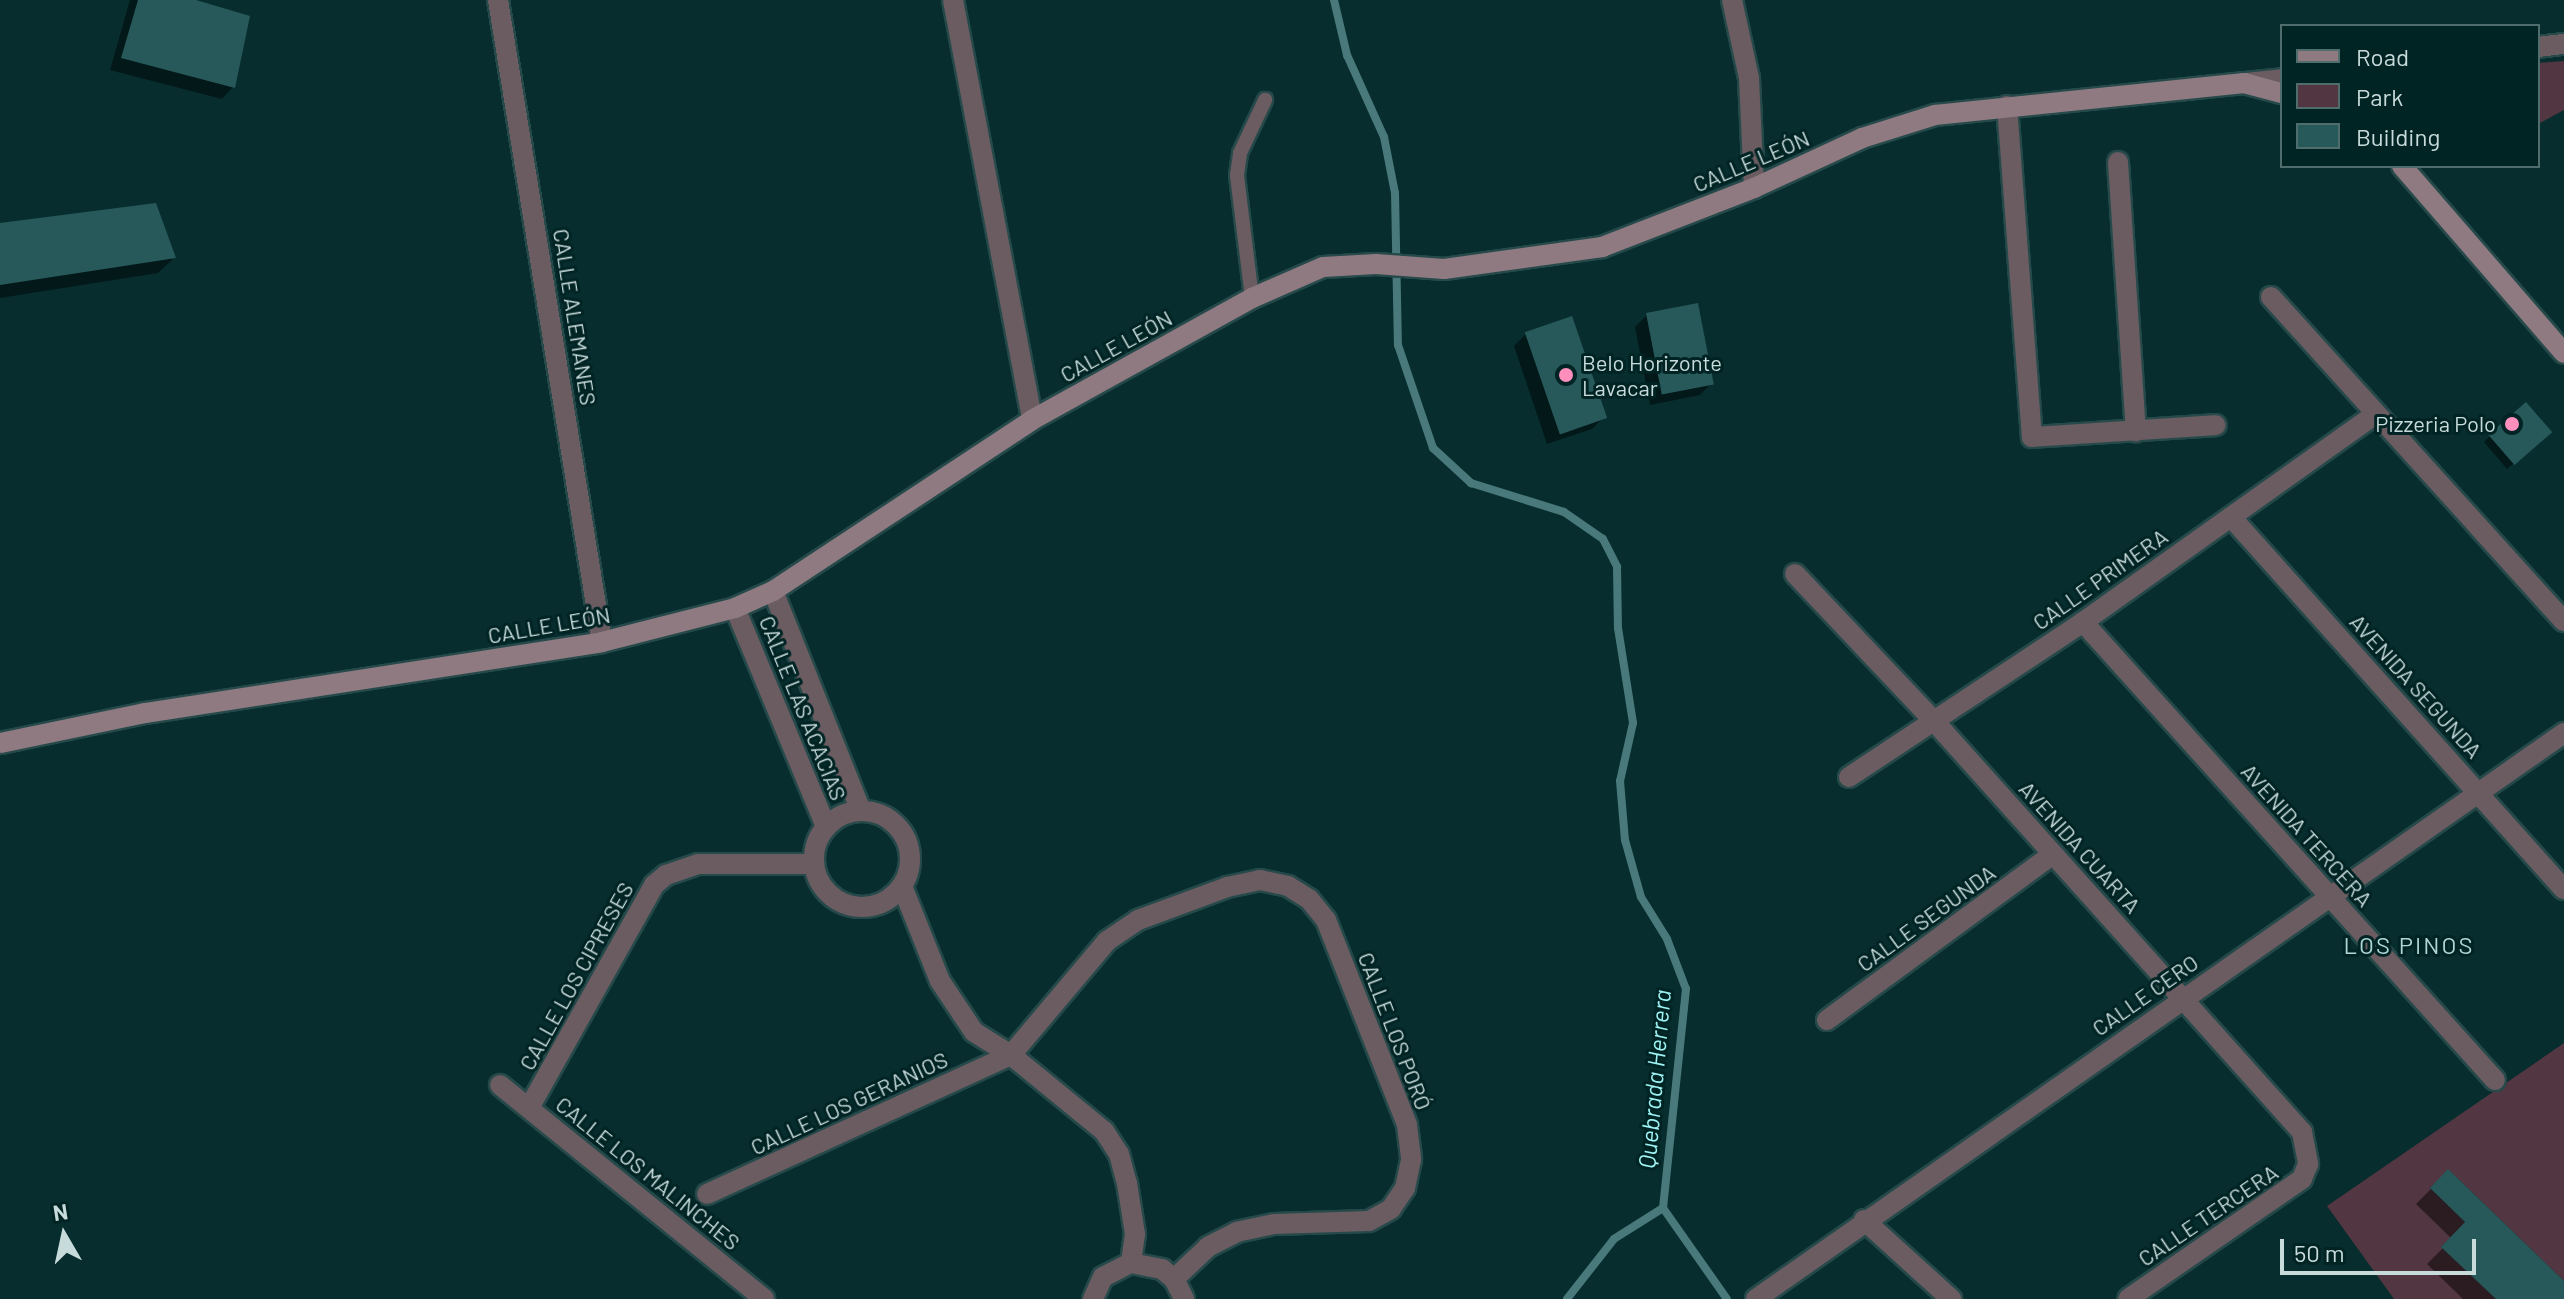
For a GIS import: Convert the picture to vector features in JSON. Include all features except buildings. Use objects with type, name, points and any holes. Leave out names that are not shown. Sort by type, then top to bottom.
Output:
[{"type":"main road","name":"CALLE LEÓN","points":[[0,743],[145,713],[602,642],[735,608],[773,591],[1032,420],[1252,298],[1323,267],[1376,264],[1444,269],[1602,247],[1754,188],[1862,138],[1935,115],[2244,83],[2280,92]]},
{"type":"main road","points":[[2404,168],[2564,353]]},
{"type":"street","name":"CALLE ALEMANES","points":[[498,0],[602,642]]},
{"type":"street","points":[[953,0],[1032,420]]},
{"type":"street","points":[[1732,0],[1749,78],[1754,188]]},
{"type":"street","points":[[2540,47],[2563,46]]},
{"type":"street","points":[[2244,83],[2280,79]]},
{"type":"street","points":[[2007,106],[2032,437],[2216,425]]},
{"type":"street","points":[[2118,162],[2136,431]]},
{"type":"street","points":[[2271,297],[2374,415],[2564,621]]},
{"type":"street","name":"CALLE PRIMERA","points":[[1849,777],[2083,622],[2374,415]]},
{"type":"street","name":"AVENIDA SEGUNDA","points":[[2231,517],[2564,889]]},
{"type":"street","name":"AVENIDA CUARTA","points":[[1795,574],[1934,721],[2302,1132],[2308,1164]]},
{"type":"street","name":"CALLE LAS ACACIAS","points":[[773,591],[861,811]]},
{"type":"street","name":"CALLE LAS ACACIAS","points":[[735,608],[826,827]]},
{"type":"street","name":"AVENIDA TERCERA","points":[[2083,622],[2495,1080]]},
{"type":"street","name":"CALLE CERO","points":[[1756,1299],[1864,1220],[2481,794],[2564,733]]},
{"type":"street","name":"CALLE LAS ACACIAS","points":[[814,864],[818,838],[836,818],[861,811],[891,820],[902,831],[911,860],[902,886],[940,981],[955,1007],[974,1032],[1011,1055],[1104,1131],[1119,1154],[1135,1234],[1131,1263]]},
{"type":"street","name":"CALLE SEGUNDA","points":[[1827,1020],[2052,855]]},
{"type":"street","name":"CALLE LOS CIPRESES","points":[[529,1108],[654,885],[666,875],[698,864],[814,864]]},
{"type":"street","points":[[814,864],[828,893],[841,903],[857,907],[889,900],[902,886]]},
{"type":"street","name":"CALLE LOS PORÓ","points":[[1011,1055],[1107,941],[1138,920],[1227,887],[1260,880],[1288,886],[1309,899],[1326,920],[1407,1125],[1411,1160],[1405,1188],[1391,1209],[1369,1221],[1274,1224],[1237,1232],[1208,1247],[1174,1279]]},
{"type":"street","name":"CALLE LOS GERANIOS","points":[[707,1194],[1011,1055]]},
{"type":"street","name":"CALLE LOS MALINCHES","points":[[500,1085],[764,1299]]},
{"type":"street","name":"CALLE TERCERA","points":[[2128,1299],[2294,1186],[2302,1179],[2308,1164]]},
{"type":"street","points":[[1864,1220],[1951,1299]]},
{"type":"street","points":[[1093,1299],[1103,1277],[1131,1263],[1162,1269],[1174,1279],[1184,1299]]},
{"type":"lane","points":[[1252,298],[1237,175],[1240,153],[1265,100]]},
{"type":"green space","points":[[2564,61],[2564,110],[2540,123],[2540,63]]},
{"type":"green space","points":[[2564,1043],[2564,1281],[2449,1170],[2430,1188],[2534,1289],[2524,1299],[2394,1299],[2327,1206]],"holes":[[[2455,1233],[2484,1287],[2441,1247]]]},
{"type":"waterway","name":"Quebrada Herrera","points":[[1334,0],[1347,55],[1384,137],[1395,193],[1398,345],[1433,448],[1471,483],[1564,512],[1603,539],[1617,567],[1618,628],[1633,723],[1620,781],[1625,840],[1641,897],[1667,939],[1686,989],[1663,1208],[1614,1239],[1567,1299]]},
{"type":"waterway","points":[[1663,1208],[1727,1299]]},
{"type":"place","name":"Belo Horizonte Lavacar","points":[[1566,375]]},
{"type":"place","name":"Pizzeria Polo","points":[[2512,424]]},
{"type":"district","name":"LOS PINOS","points":[[2409,945]]}]
